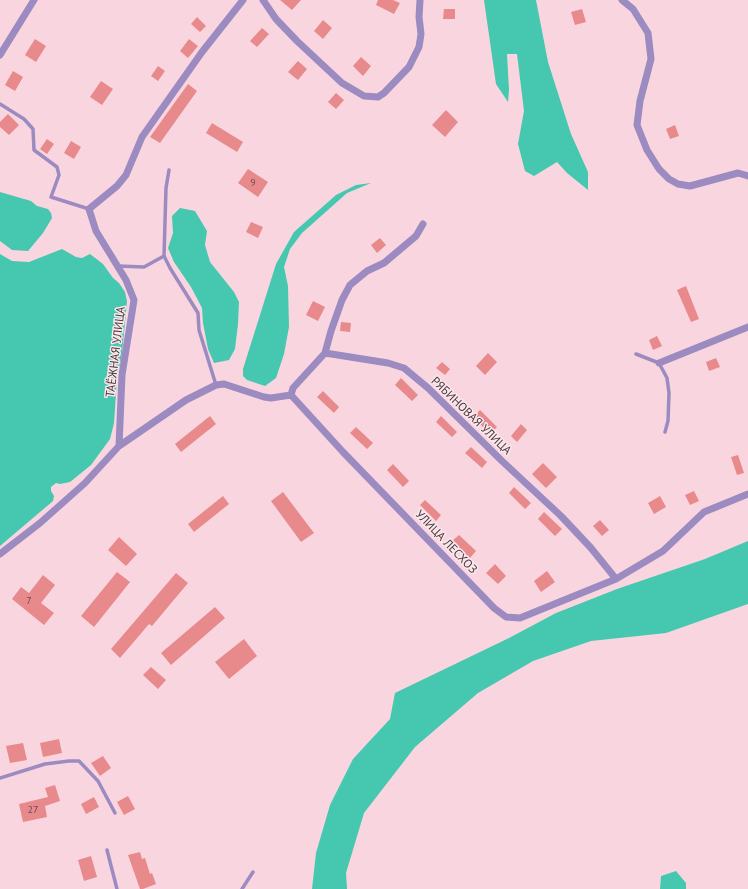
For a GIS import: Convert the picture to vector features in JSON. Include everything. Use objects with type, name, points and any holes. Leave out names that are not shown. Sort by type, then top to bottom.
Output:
[{"type":"street","points":[[0,55],[34,0]]},
{"type":"street","points":[[89,209],[117,186],[126,175],[142,137],[202,52],[243,0]]},
{"type":"street","points":[[263,0],[276,19],[296,41],[342,83],[364,96],[378,97],[410,67],[419,47],[421,34],[419,17],[420,0]]},
{"type":"street","points":[[622,0],[633,9],[648,33],[651,58],[640,101],[637,124],[646,150],[659,169],[678,184],[690,186],[738,173],[748,176]]},
{"type":"street","name":"ТАЁЖНАЯ УЛИЦА","points":[[89,209],[96,231],[126,280],[134,300],[122,375],[119,446]]},
{"type":"street","points":[[0,554],[40,523],[85,483],[119,446],[186,400],[216,385],[224,384],[264,397],[271,398],[291,395],[293,388],[325,353],[342,300],[350,285],[367,271],[384,262],[416,236],[422,224]]},
{"type":"street","points":[[659,363],[748,326]]},
{"type":"street","name":"РЯБИНОВАЯ УЛИЦА","points":[[325,353],[388,363],[404,368],[428,388],[502,461],[561,516],[591,548],[616,579]]},
{"type":"street","name":"УЛИЦА ЛЕСХОЗ","points":[[291,395],[343,452],[494,608],[506,617],[520,618],[616,579],[663,551],[704,512],[748,494]]},
{"type":"lane","points":[[0,104],[24,119],[33,129],[34,150],[57,167],[59,175],[51,197],[89,209]]},
{"type":"lane","points":[[169,170],[166,188],[164,256],[198,313],[199,330],[216,385]]},
{"type":"lane","points":[[117,266],[144,267],[164,256]]},
{"type":"lane","points":[[636,354],[650,358],[659,363],[667,378],[669,393],[668,421],[665,432]]},
{"type":"lane","points":[[0,778],[45,764],[69,760],[80,762],[98,781],[116,812]]},
{"type":"lane","points":[[107,850],[117,889]]},
{"type":"lane","points":[[242,889],[253,872]]},
{"type":"shaded area","points":[[484,0],[536,0],[548,62],[571,134],[588,172],[588,190],[567,173],[557,162],[534,176],[525,171],[518,144],[524,111],[517,54],[507,54],[509,90],[508,102],[496,84]]},
{"type":"shaded area","points":[[371,183],[347,193],[302,233],[290,249],[284,267],[288,286],[289,327],[284,354],[276,378],[265,386],[247,380],[243,376],[243,369],[276,264],[294,232],[336,195],[356,185]]},
{"type":"shaded area","points":[[0,192],[31,201],[37,206],[48,209],[51,213],[52,218],[43,233],[28,251],[12,250],[0,241]]},
{"type":"shaded area","points":[[180,208],[195,211],[207,231],[205,245],[210,262],[234,292],[239,302],[235,349],[229,360],[214,363],[208,349],[202,308],[191,287],[174,262],[168,248],[173,233],[172,216]]},
{"type":"shaded area","points":[[62,249],[76,257],[82,258],[90,254],[103,264],[125,292],[127,301],[122,354],[117,378],[114,423],[110,439],[91,465],[70,482],[60,484],[56,483],[51,487],[51,491],[54,496],[53,501],[0,546],[0,254],[12,261],[29,262]]},
{"type":"shaded area","points":[[748,541],[748,604],[666,633],[591,641],[533,661],[478,693],[415,747],[364,813],[346,873],[347,889],[312,889],[316,853],[330,805],[353,759],[390,719],[395,693],[509,638],[556,613],[617,589],[705,559]]},
{"type":"shaded area","points":[[676,871],[686,883],[686,889],[660,889],[661,876]]},
{"type":"building","points":[[280,0],[301,0],[292,10]]},
{"type":"building","points":[[378,0],[393,0],[400,3],[394,14],[376,5]]},
{"type":"building","points":[[444,9],[455,9],[455,19],[443,19]]},
{"type":"building","points":[[582,9],[586,22],[575,25],[571,12]]},
{"type":"building","points":[[197,17],[206,26],[200,32],[191,24]]},
{"type":"building","points":[[323,20],[332,28],[323,39],[314,31]]},
{"type":"building","points":[[262,28],[269,34],[257,47],[250,41]]},
{"type":"building","points":[[35,39],[46,46],[36,62],[25,55]]},
{"type":"building","points":[[189,39],[198,46],[188,58],[180,51]]},
{"type":"building","points":[[361,57],[371,66],[363,76],[353,66]]},
{"type":"building","points":[[298,61],[307,69],[298,80],[288,72]]},
{"type":"building","points":[[158,66],[165,71],[158,81],[151,76]]},
{"type":"building","points":[[13,71],[23,77],[15,91],[5,85]]},
{"type":"building","points":[[101,81],[113,89],[102,105],[90,97]]},
{"type":"building","points":[[188,84],[197,91],[160,143],[150,137]]},
{"type":"building","points":[[336,93],[344,100],[336,109],[328,102]]},
{"type":"building","points":[[446,110],[458,122],[445,137],[432,125]]},
{"type":"building","points":[[8,114],[19,125],[9,135],[0,127],[0,122]]},
{"type":"building","points":[[212,123],[243,142],[237,152],[206,133]]},
{"type":"building","points":[[675,125],[679,136],[670,139],[666,129]]},
{"type":"building","points":[[47,139],[54,144],[47,154],[40,149]]},
{"type":"building","points":[[71,141],[81,147],[74,159],[64,153]]},
{"type":"building","points":[[248,169],[268,182],[258,197],[238,183]]},
{"type":"building","points":[[251,222],[263,227],[258,238],[246,232]]},
{"type":"building","points":[[380,238],[386,245],[377,253],[371,245]]},
{"type":"building","points":[[686,286],[699,319],[691,322],[677,290]]},
{"type":"building","points":[[313,301],[325,307],[318,321],[306,315]]},
{"type":"building","points":[[341,322],[351,323],[350,332],[340,331]]},
{"type":"building","points":[[657,336],[662,346],[653,350],[649,340]]},
{"type":"building","points":[[488,353],[497,362],[485,375],[476,366]]},
{"type":"building","points":[[716,358],[720,367],[709,371],[706,362]]},
{"type":"building","points":[[442,362],[450,369],[445,375],[436,368]]},
{"type":"building","points":[[401,378],[418,395],[412,401],[395,385]]},
{"type":"building","points":[[323,391],[339,407],[334,413],[317,397]]},
{"type":"building","points":[[480,410],[497,427],[490,434],[473,417]]},
{"type":"building","points":[[210,416],[216,424],[181,452],[175,444]]},
{"type":"building","points":[[441,416],[457,432],[452,437],[436,422]]},
{"type":"building","points":[[521,424],[527,430],[517,442],[511,436]]},
{"type":"building","points":[[356,427],[373,443],[367,449],[350,433]]},
{"type":"building","points":[[471,447],[487,462],[482,468],[465,453]]},
{"type":"building","points":[[738,455],[744,473],[737,475],[731,457]]},
{"type":"building","points":[[543,463],[557,477],[546,488],[532,474]]},
{"type":"building","points":[[393,464],[409,481],[403,487],[387,470]]},
{"type":"building","points":[[514,487],[531,503],[525,509],[509,493]]},
{"type":"building","points":[[694,491],[699,501],[690,505],[685,495]]},
{"type":"building","points":[[283,492],[314,533],[301,542],[271,501]]},
{"type":"building","points":[[223,496],[229,504],[194,532],[188,524]]},
{"type":"building","points":[[660,496],[666,507],[654,514],[648,503]]},
{"type":"building","points":[[425,500],[441,515],[436,521],[420,505]]},
{"type":"building","points":[[544,512],[562,529],[555,536],[538,519]]},
{"type":"building","points":[[600,520],[609,530],[602,536],[593,526]]},
{"type":"building","points":[[459,535],[476,551],[470,558],[452,541]]},
{"type":"building","points":[[119,537],[137,554],[126,566],[108,550]]},
{"type":"building","points":[[495,564],[506,576],[498,584],[486,573]]},
{"type":"building","points":[[547,571],[555,582],[541,592],[534,581]]},
{"type":"building","points":[[117,572],[130,582],[94,627],[81,616]]},
{"type":"building","points":[[176,573],[188,583],[152,626],[149,624],[120,658],[111,649]]},
{"type":"building","points":[[43,575],[55,585],[41,603],[54,613],[44,625],[12,599],[21,587],[29,593]]},
{"type":"building","points":[[215,607],[225,618],[171,665],[161,653]]},
{"type":"building","points":[[244,639],[257,656],[229,679],[215,662]]},
{"type":"building","points":[[151,667],[166,680],[158,689],[143,675]]},
{"type":"building","points":[[59,739],[62,753],[43,757],[40,743]]},
{"type":"building","points":[[23,743],[27,760],[10,763],[6,746]]},
{"type":"building","points":[[103,756],[111,768],[100,776],[91,763]]},
{"type":"building","points":[[55,785],[60,801],[45,806],[47,817],[23,822],[19,804],[48,797],[45,788]]},
{"type":"building","points":[[128,796],[135,809],[124,815],[117,802]]},
{"type":"building","points":[[94,797],[99,807],[86,814],[81,804]]},
{"type":"building","points":[[140,852],[142,859],[145,858],[150,874],[152,873],[156,884],[143,889],[140,889],[128,855]]},
{"type":"building","points":[[91,856],[97,877],[84,881],[78,860]]}]
